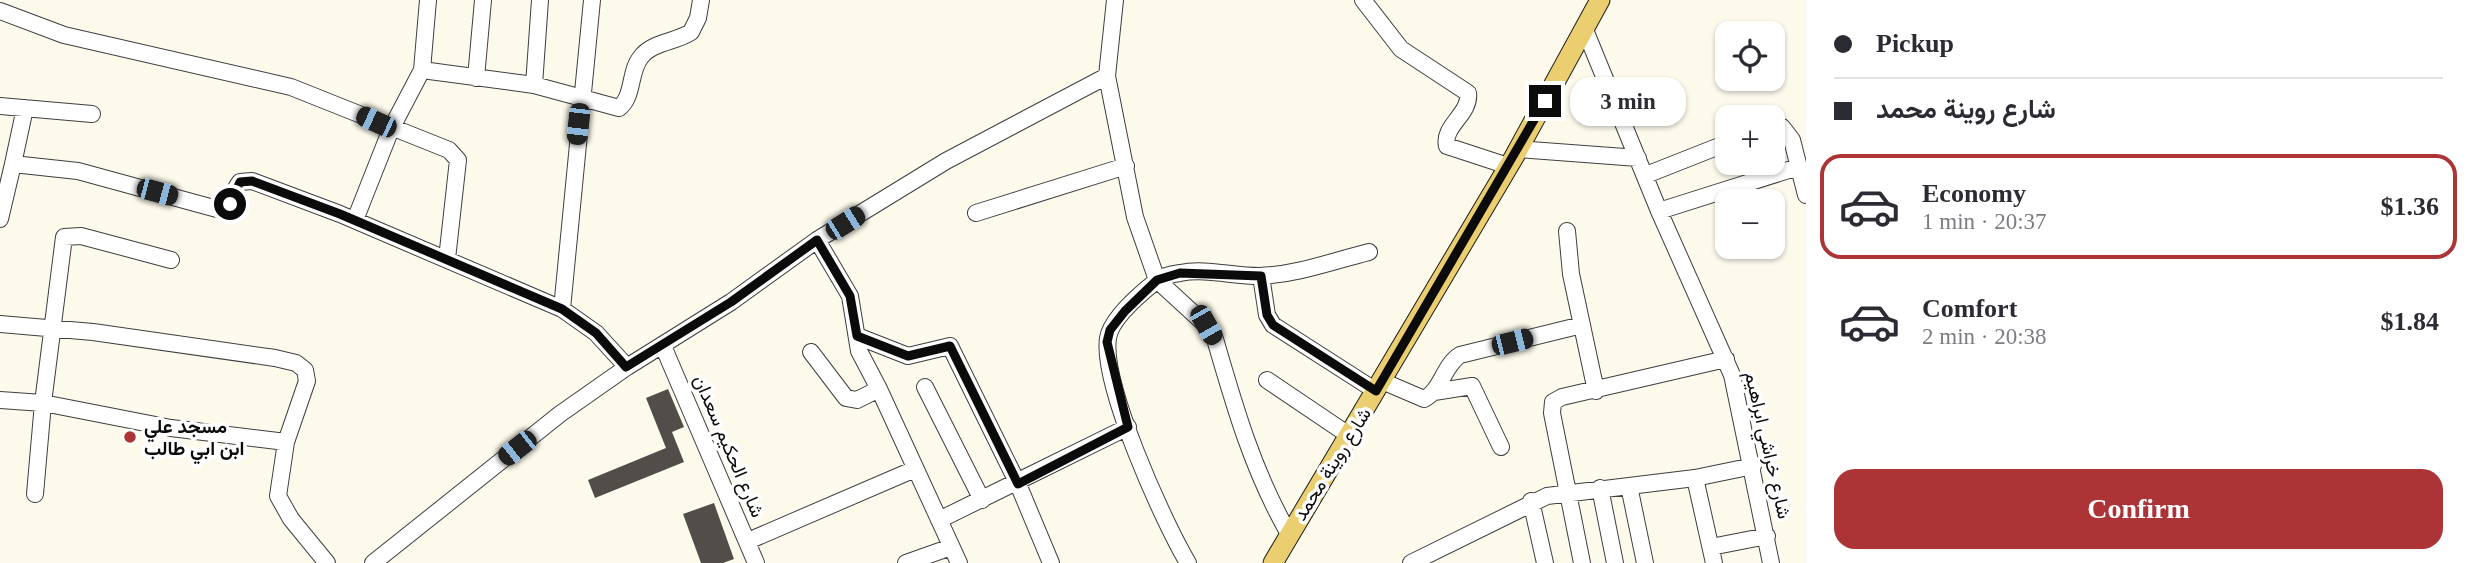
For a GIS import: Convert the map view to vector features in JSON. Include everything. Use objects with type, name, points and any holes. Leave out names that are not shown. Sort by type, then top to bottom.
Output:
[{"type":"main road","name":"شارع روينة محمد","points":[[1273,563],[1518,149],[1600,0]]},
{"type":"street","points":[[355,220],[391,129],[422,70],[428,0]]},
{"type":"street","points":[[476,78],[483,0]]},
{"type":"street","points":[[534,85],[540,0]]},
{"type":"street","points":[[562,309],[592,0]]},
{"type":"street","points":[[422,70],[534,85],[616,109],[622,107],[640,58],[648,50],[691,32],[698,18],[701,0]]},
{"type":"street","points":[[1115,0],[1107,76],[1135,217],[1157,280],[1206,325],[1214,339],[1244,440],[1264,489],[1289,534]]},
{"type":"street","points":[[1363,0],[1401,49],[1468,93],[1468,104],[1446,136],[1447,146],[1508,166]]},
{"type":"street","points":[[0,11],[64,35],[291,86],[391,129],[449,150],[458,157],[447,260]]},
{"type":"street","name":"شارع خراشي ابراهيم","points":[[1585,30],[1660,211],[1726,359],[1740,405],[1771,563]]},
{"type":"street","points":[[373,563],[560,414],[817,240],[946,161],[1107,76]]},
{"type":"street","points":[[0,106],[92,114]]},
{"type":"street","points":[[0,219],[25,108]]},
{"type":"street","points":[[1799,139],[1798,167],[1806,195]]},
{"type":"street","points":[[1646,175],[1715,148]]},
{"type":"street","points":[[1518,149],[1638,158]]},
{"type":"street","points":[[13,164],[78,171],[217,209],[224,209],[230,204],[240,182],[252,181],[355,220],[562,309],[596,333],[626,367]]},
{"type":"street","points":[[975,213],[1126,166]]},
{"type":"street","points":[[1660,211],[1798,167]]},
{"type":"street","points":[[1567,231],[1595,391]]},
{"type":"street","points":[[35,494],[51,328],[66,234],[171,260]]},
{"type":"street","points":[[817,240],[850,296],[859,351],[880,389],[959,563]]},
{"type":"street","points":[[1188,563],[1162,515],[1128,427],[1107,342],[1110,330],[1157,280],[1197,271],[1261,276],[1297,271],[1369,252]]},
{"type":"street","points":[[1261,276],[1267,315],[1273,325],[1379,386],[1421,399],[1434,392],[1472,386],[1500,447]]},
{"type":"street","points":[[0,324],[51,328],[296,363],[305,370],[307,381],[286,442],[278,496],[291,519],[327,563]]},
{"type":"street","points":[[1434,392],[1449,363],[1460,355],[1582,325]]},
{"type":"street","points":[[857,336],[908,356],[950,346],[1018,484],[1051,563]]},
{"type":"street","name":"شارع الحكيم سعدان","points":[[663,346],[756,563]]},
{"type":"street","points":[[811,352],[846,398],[857,400],[880,389]]},
{"type":"street","points":[[1582,563],[1565,493],[1552,412],[1553,402],[1562,397],[1726,359]]},
{"type":"street","points":[[1267,380],[1350,436]]},
{"type":"street","points":[[925,387],[982,500]]},
{"type":"street","points":[[0,400],[43,403],[172,428],[286,442]]},
{"type":"street","points":[[939,520],[1018,484],[1128,427]]},
{"type":"street","points":[[1411,563],[1531,501],[1600,488],[1695,478],[1753,466]]},
{"type":"street","points":[[748,541],[915,469]]},
{"type":"street","points":[[1695,478],[1712,555],[1767,536]]},
{"type":"street","points":[[1629,486],[1645,563]]},
{"type":"street","points":[[1600,488],[1615,563]]},
{"type":"street","points":[[1531,501],[1545,563]]},
{"type":"street","points":[[906,563],[951,547]]},
{"type":"building","points":[[668,389],[684,427],[672,432],[684,462],[595,498],[588,480],[666,448],[646,398]]},
{"type":"building","points":[[714,503],[734,559],[723,563],[701,563],[683,514]]},
{"type":"place","name":"مسجد علي ابن ابي طالب","points":[[130,437]]},
{"type":"route","points":[[230,204],[240,182],[252,181],[340,214],[562,309],[596,333],[626,367],[731,302],[817,240],[850,296],[857,336],[908,356],[945,345],[950,346],[1018,484],[1128,427],[1110,364],[1107,342],[1110,330],[1157,280],[1180,273],[1197,271],[1261,276],[1267,315],[1273,325],[1376,391],[1545,101]]}]
